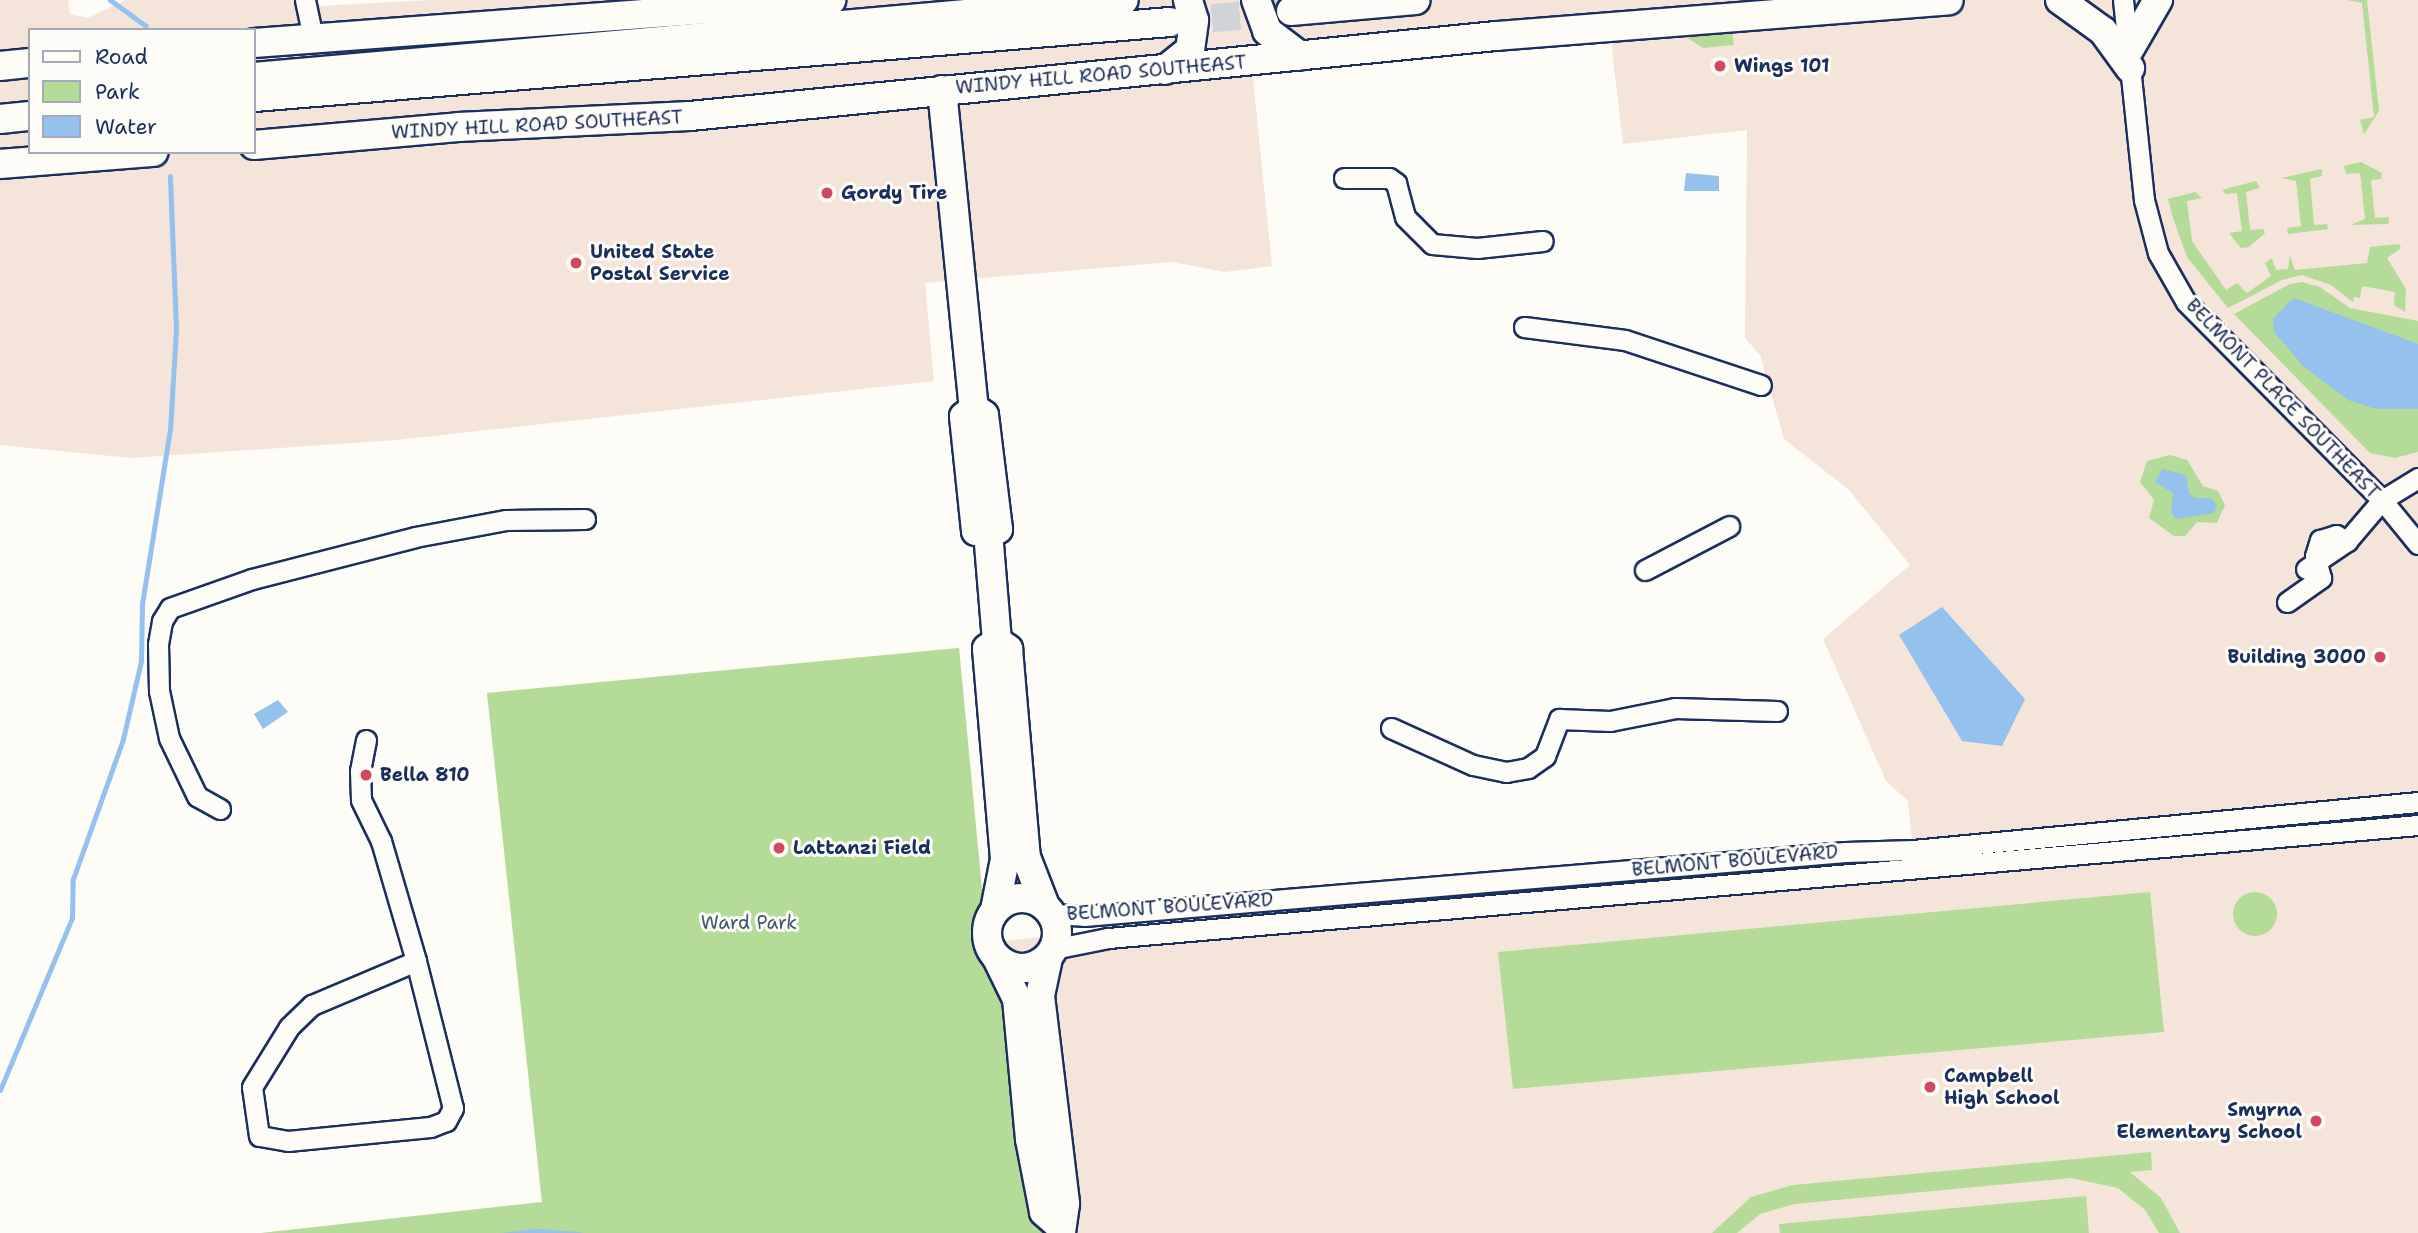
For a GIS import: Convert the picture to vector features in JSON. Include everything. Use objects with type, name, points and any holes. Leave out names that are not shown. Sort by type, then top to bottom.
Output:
[{"type":"street","points":[[305,0],[313,38]]},
{"type":"street","points":[[256,43],[733,4],[831,0]]},
{"type":"street","points":[[256,77],[1124,0]]},
{"type":"street","points":[[1165,70],[1190,50],[1194,20],[1188,0]]},
{"type":"street","points":[[1256,0],[1267,31],[1300,56]]},
{"type":"street","points":[[1291,11],[1416,0]]},
{"type":"street","name":"WINDY HILL ROAD SOUTHEAST","points":[[256,145],[690,116],[1509,35],[1949,0]]},
{"type":"street","points":[[2060,0],[2103,31],[2129,59],[2158,0]]},
{"type":"street","name":"BELMONT PLACE SOUTHEAST","points":[[2123,0],[2147,219],[2158,253],[2176,286],[2382,500],[2418,544]]},
{"type":"street","points":[[256,97],[1170,22]]},
{"type":"street","points":[[0,65],[28,63]]},
{"type":"street","points":[[942,90],[974,408],[964,417],[976,531],[988,532],[997,640],[1008,649],[1026,857],[1057,930],[1040,996],[1065,1204],[1060,1229]]},
{"type":"street","points":[[0,100],[28,97]]},
{"type":"street","points":[[0,119],[28,116]]},
{"type":"street","points":[[0,164],[128,154]]},
{"type":"street","points":[[1344,178],[1389,178],[1396,184],[1405,218],[1432,244],[1477,248],[1544,241]]},
{"type":"street","points":[[1524,327],[1625,340],[1761,385]]},
{"type":"street","points":[[2287,602],[2320,578],[2313,567],[2320,540],[2336,535],[2347,541],[2382,500],[2418,478]]},
{"type":"street","points":[[220,809],[197,796],[169,738],[159,691],[158,644],[162,621],[170,608],[252,579],[415,537],[506,520],[585,519]]},
{"type":"street","points":[[1645,570],[1729,526]]},
{"type":"street","points":[[997,640],[986,649],[1005,859],[1003,887],[987,934],[1017,999],[1030,1139],[1044,1212],[1060,1229]]},
{"type":"street","points":[[1391,727],[1473,765],[1506,772],[1528,768],[1545,756],[1559,719],[1610,721],[1675,708],[1777,711]]},
{"type":"street","points":[[366,740],[360,771],[361,800],[381,841],[415,961],[453,1108],[446,1121],[430,1127],[288,1141],[259,1136],[252,1087],[289,1027],[312,1005],[415,961]]},
{"type":"street","name":"BELMONT BOULEVARD","points":[[1048,910],[1084,916],[1831,853],[1913,850],[2418,802]]},
{"type":"street","name":"BELMONT BOULEVARD","points":[[1050,953],[1108,938],[2418,825]]},
{"type":"street","points":[[995,910],[1019,898],[1048,910]]},
{"type":"street","points":[[997,958],[1020,968],[1050,953]]},
{"type":"shaded area","points":[[0,0],[68,0],[70,14],[88,18],[125,0],[315,0],[321,6],[430,0],[2418,0],[2418,1233],[261,1233],[542,1202],[487,693],[959,648],[987,942],[1914,862],[1908,801],[1886,781],[1823,639],[1910,565],[1849,490],[1784,439],[1760,355],[1745,338],[1747,130],[1623,144],[1608,14],[1250,49],[1272,266],[1225,272],[1172,262],[925,283],[934,381],[397,440],[131,458],[0,445]]},
{"type":"green space","points":[[2347,0],[2367,0],[2379,111],[2364,134],[2360,120],[2374,117],[2362,3]]},
{"type":"green space","points":[[1732,32],[1734,45],[1703,48],[1686,37]]},
{"type":"green space","points":[[2361,162],[2382,173],[2381,179],[2371,180],[2375,218],[2389,217],[2388,224],[2350,225],[2365,219],[2360,173],[2346,174],[2344,166]]},
{"type":"green space","points":[[2322,169],[2322,176],[2310,179],[2314,225],[2327,224],[2328,229],[2288,234],[2287,228],[2301,226],[2296,181],[2281,178]]},
{"type":"green space","points":[[2256,181],[2260,188],[2246,192],[2250,230],[2263,229],[2265,233],[2249,247],[2241,248],[2229,233],[2242,231],[2237,193],[2226,194],[2222,190]]},
{"type":"green space","points":[[2195,192],[2202,198],[2187,201],[2192,241],[2226,290],[2237,283],[2247,293],[2271,276],[2265,263],[2272,258],[2276,270],[2288,269],[2290,256],[2295,270],[2367,263],[2370,247],[2399,244],[2401,248],[2387,258],[2406,289],[2405,312],[2394,305],[2395,292],[2362,286],[2360,298],[2354,297],[2353,302],[2331,285],[2302,275],[2282,280],[2228,308],[2187,257],[2173,218],[2168,199]]},
{"type":"green space","points":[[2302,282],[2320,287],[2350,308],[2418,321],[2418,452],[2395,458],[2370,453],[2234,314],[2290,284]]},
{"type":"green space","points":[[2170,455],[2187,460],[2203,486],[2218,491],[2225,505],[2217,523],[2197,522],[2185,536],[2174,536],[2149,518],[2154,500],[2140,482],[2147,461]]},
{"type":"green space","name":"Ward Park","points":[[959,648],[987,942],[1064,1233],[261,1233],[542,1202],[487,693]]},
{"type":"green space","points":[[2150,892],[2164,1032],[1513,1089],[1498,952]]},
{"type":"green space","points":[[2255,892],[2270,899],[2277,914],[2270,929],[2255,936],[2240,929],[2233,914],[2240,899]]},
{"type":"green space","points":[[2151,1152],[2152,1170],[2130,1172],[2161,1198],[2180,1233],[2159,1233],[2145,1210],[2118,1188],[2071,1178],[1794,1204],[1760,1214],[1737,1233],[1712,1233],[1751,1197],[1793,1185]]},
{"type":"green space","points":[[2086,1196],[2089,1233],[1780,1233],[1779,1224]]},
{"type":"water","points":[[1686,173],[1719,176],[1719,191],[1684,191]]},
{"type":"water","points":[[2294,298],[2418,344],[2418,409],[2376,409],[2348,400],[2304,367],[2274,332],[2273,318]]},
{"type":"water","points":[[2162,469],[2186,475],[2189,493],[2195,498],[2211,498],[2217,506],[2214,513],[2176,519],[2171,512],[2173,493],[2155,482]]},
{"type":"water","points":[[1942,607],[2025,699],[2002,746],[1962,741],[1899,635]]},
{"type":"water","points":[[278,700],[288,712],[263,729],[254,714]]},
{"type":"water","points":[[538,1229],[578,1232],[584,1233],[501,1233]]},
{"type":"waterway","points":[[110,0],[146,26]]},
{"type":"waterway","points":[[0,1090],[72,918],[73,879],[123,739],[141,661],[142,604],[170,430],[176,328],[170,176]]},
{"type":"tunnel","points":[[1170,22],[1282,12]]},
{"type":"place","name":"Wings 101","points":[[1720,66]]},
{"type":"place","name":"Gordy Tire","points":[[827,193]]},
{"type":"place","name":"United State Postal Service","points":[[576,263]]},
{"type":"place","name":"Building 3000","points":[[2380,657]]},
{"type":"place","name":"Bella 810","points":[[366,775]]},
{"type":"place","name":"Lattanzi Field","points":[[779,848]]},
{"type":"place","name":"Campbell High School","points":[[1930,1087]]},
{"type":"place","name":"Smyrna Elementary School","points":[[2316,1121]]}]
